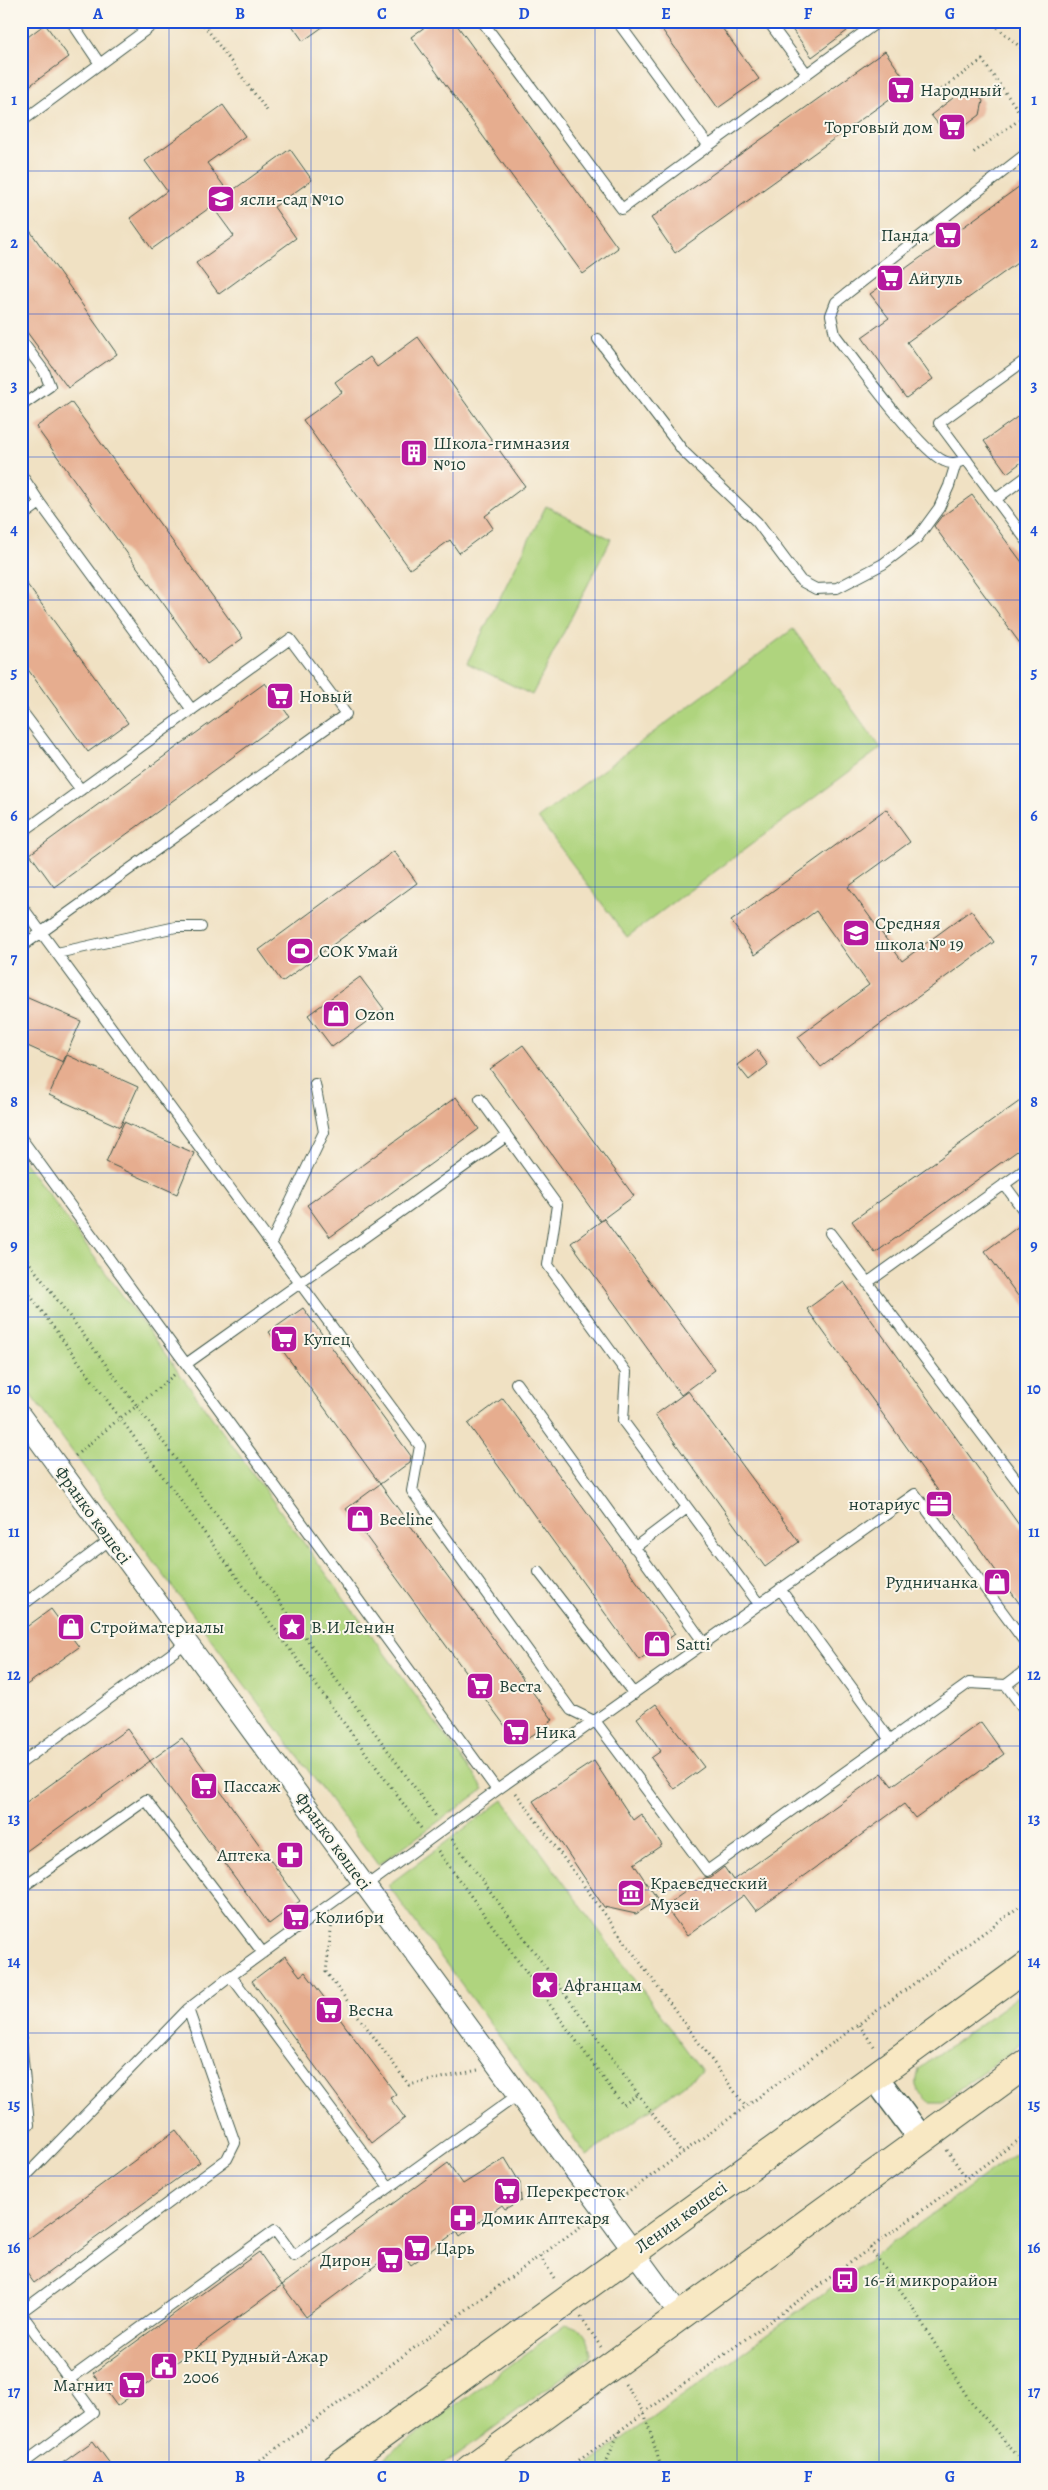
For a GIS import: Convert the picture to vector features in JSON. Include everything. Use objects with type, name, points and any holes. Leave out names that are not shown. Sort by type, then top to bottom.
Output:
[{"type":"main road","name":"Ленин көшесі","points":[[335,2469],[1027,1966]]},
{"type":"main road","points":[[470,2469],[1027,2063]]},
{"type":"street","name":"Франко көшесі","points":[[21,1416],[680,2315]]},
{"type":"street","points":[[875,2077],[922,2140]]},
{"type":"lane","points":[[71,21],[100,64]]},
{"type":"lane","points":[[21,122],[158,21]]},
{"type":"lane","points":[[482,21],[622,209],[878,21]]},
{"type":"lane","points":[[617,21],[708,145]]},
{"type":"lane","points":[[768,21],[806,74]]},
{"type":"lane","points":[[967,460],[956,463],[944,462],[923,445],[834,336],[831,315],[836,302],[1027,153]]},
{"type":"lane","points":[[21,340],[44,371],[50,386],[21,406]]},
{"type":"lane","points":[[598,340],[684,452],[757,522],[801,582],[816,589],[837,588],[883,564],[917,538],[938,508],[949,486],[956,463]]},
{"type":"lane","points":[[1027,359],[939,423],[1027,541]]},
{"type":"lane","points":[[21,474],[40,503],[192,710]]},
{"type":"lane","points":[[996,499],[1027,476]]},
{"type":"lane","points":[[21,517],[40,503]]},
{"type":"lane","points":[[21,834],[290,639],[346,714],[21,947]]},
{"type":"lane","points":[[21,710],[81,790]]},
{"type":"lane","points":[[21,905],[420,1446],[412,1491],[571,1710],[596,1722],[707,1871],[969,1683],[1006,1684],[1027,1669]]},
{"type":"lane","points":[[57,953],[176,927],[201,927]]},
{"type":"lane","points":[[271,1243],[324,1132],[315,1084]]},
{"type":"lane","points":[[480,1099],[557,1205],[548,1264],[626,1372],[623,1421],[759,1604]]},
{"type":"lane","points":[[186,1364],[507,1136]]},
{"type":"lane","points":[[21,1138],[497,1790]]},
{"type":"lane","points":[[867,1283],[1027,1168]]},
{"type":"lane","points":[[1004,1184],[1027,1215]]},
{"type":"lane","points":[[830,1233],[1027,1494]]},
{"type":"lane","points":[[516,1383],[704,1643]]},
{"type":"lane","points":[[21,2181],[188,2009],[334,1901],[364,1884],[430,1839],[915,1494],[1027,1645]]},
{"type":"lane","points":[[634,1548],[687,1508]]},
{"type":"lane","points":[[21,1591],[28,1601],[111,1539]]},
{"type":"lane","points":[[539,1572],[634,1694]]},
{"type":"lane","points":[[780,1589],[890,1740]]},
{"type":"lane","points":[[21,1762],[186,1643]]},
{"type":"lane","points":[[1006,1684],[1027,1712]]},
{"type":"lane","points":[[21,1888],[146,1800],[263,1953]]},
{"type":"lane","points":[[232,1976],[389,2187]]},
{"type":"lane","points":[[23,2466],[93,2412],[21,2312],[227,2159],[234,2143],[188,2009]]},
{"type":"lane","points":[[21,2040],[29,2124],[21,2126]]},
{"type":"lane","points":[[70,2379],[275,2230],[294,2256],[519,2094]]},
{"type":"path","points":[[201,21],[268,112]]},
{"type":"path","points":[[990,21],[1027,53]]},
{"type":"path","points":[[929,98],[982,60],[1024,117],[972,153]]},
{"type":"path","points":[[21,1252],[137,1406],[682,2154]]},
{"type":"path","points":[[21,1283],[623,2105],[638,2095]]},
{"type":"path","points":[[60,1469],[186,1364]]},
{"type":"path","points":[[508,1782],[746,2107]]},
{"type":"path","points":[[334,1901],[326,1972],[409,2085],[498,2066]]},
{"type":"path","points":[[248,2469],[1027,1901]]},
{"type":"path","points":[[566,2469],[1027,2134]]},
{"type":"path","points":[[870,2248],[911,2305],[970,2401],[1027,2467]]},
{"type":"path","points":[[540,2256],[644,2412],[660,2464],[664,2469]]},
{"type":"path","points":[[603,2469],[620,2429]]},
{"type":"green space","points":[[546,506],[611,539],[532,695],[467,663]]},
{"type":"green space","points":[[793,629],[881,748],[627,937],[538,818]]},
{"type":"green space","points":[[21,1157],[484,1789],[378,1865],[21,1382]]},
{"type":"green space","points":[[503,1800],[702,2071],[587,2156],[388,1885]]},
{"type":"green space","points":[[1027,1990],[1027,2040],[942,2102],[929,2102],[917,2088],[918,2069]]},
{"type":"green space","points":[[1027,2145],[1027,2469],[582,2469]]},
{"type":"green space","points":[[566,2324],[577,2328],[585,2335],[588,2340],[590,2357],[438,2469],[369,2469]]},
{"type":"building","points":[[289,21],[331,21],[303,41]]},
{"type":"building","points":[[433,21],[454,21],[618,248],[583,274],[411,37]]},
{"type":"building","points":[[656,21],[717,21],[759,79],[718,108]]},
{"type":"building","points":[[786,21],[840,21],[847,31],[812,57]]},
{"type":"building","points":[[45,24],[69,57],[21,92],[21,42]]},
{"type":"building","points":[[885,51],[909,85],[675,253],[651,218]]},
{"type":"building","name":"Торговый дом","points":[[962,91],[976,92],[983,101],[980,115],[949,138],[931,115]]},
{"type":"building","name":"ясли-сад №10","points":[[223,105],[245,136],[207,163],[229,193],[290,149],[312,180],[274,207],[296,238],[219,294],[196,263],[234,236],[212,206],[152,249],[130,218],[167,191],[145,161]]},
{"type":"building","points":[[1027,181],[1027,256],[907,342],[933,379],[906,398],[862,337],[889,318],[870,294]]},
{"type":"building","points":[[21,218],[117,354],[68,388],[21,324]]},
{"type":"building","name":"Школа-гимназия №10","points":[[418,337],[525,486],[485,516],[493,528],[459,553],[450,540],[410,569],[303,420],[342,392],[335,382],[370,357],[377,367]]},
{"type":"building","points":[[71,402],[243,638],[207,664],[36,427]]},
{"type":"building","points":[[1027,410],[1027,458],[1007,473],[984,441]]},
{"type":"building","points":[[972,495],[1027,569],[1027,653],[934,526],[941,517]]},
{"type":"building","points":[[21,576],[128,723],[88,752],[21,660]]},
{"type":"building","points":[[265,683],[289,716],[54,887],[30,854]]},
{"type":"building","name":"Средняя школа № 19","points":[[886,809],[910,842],[848,887],[902,961],[971,910],[994,942],[821,1067],[798,1037],[869,985],[816,911],[755,955],[731,921]]},
{"type":"building","points":[[394,851],[417,883],[282,982],[259,950]]},
{"type":"building","points":[[360,977],[384,1009],[332,1047],[308,1015]]},
{"type":"building","points":[[21,995],[81,1021],[63,1062],[21,1043]]},
{"type":"building","points":[[523,1045],[634,1196],[600,1221],[490,1069]]},
{"type":"building","points":[[757,1050],[768,1065],[749,1080],[737,1065]]},
{"type":"building","points":[[67,1055],[138,1087],[120,1127],[49,1095]]},
{"type":"building","points":[[1027,1096],[1027,1144],[875,1253],[852,1221]]},
{"type":"building","points":[[456,1097],[479,1129],[330,1237],[307,1205]]},
{"type":"building","points":[[124,1122],[194,1153],[177,1194],[106,1162]]},
{"type":"building","points":[[604,1219],[715,1370],[681,1395],[571,1243]]},
{"type":"building","points":[[1019,1226],[1027,1236],[1027,1308],[985,1251]]},
{"type":"building","points":[[844,1282],[1027,1536],[1027,1614],[807,1309]]},
{"type":"building","points":[[303,1308],[411,1456],[410,1462],[380,1484],[269,1332]]},
{"type":"building","points":[[688,1391],[799,1542],[765,1567],[655,1415]]},
{"type":"building","points":[[503,1398],[675,1634],[639,1660],[468,1424]]},
{"type":"building","points":[[380,1484],[553,1720],[519,1745],[346,1509]]},
{"type":"building","points":[[51,1609],[79,1647],[21,1689],[21,1631]]},
{"type":"building","points":[[656,1704],[704,1767],[674,1789],[651,1758],[661,1751],[637,1718]]},
{"type":"building","points":[[981,1722],[1004,1754],[915,1818],[904,1804],[756,1911],[744,1895],[687,1936],[665,1906],[724,1867],[733,1880],[882,1773],[892,1786]]},
{"type":"building","points":[[127,1729],[150,1761],[21,1855],[21,1806]]},
{"type":"building","points":[[182,1738],[300,1901],[269,1924],[150,1761]]},
{"type":"building","points":[[594,1761],[633,1820],[641,1814],[662,1845],[634,1864],[658,1900],[636,1914],[604,1907],[533,1801]]},
{"type":"building","points":[[285,1956],[300,1976],[305,1972],[396,2094],[390,2098],[405,2118],[372,2143],[252,1981]]},
{"type":"building","points":[[176,2130],[200,2162],[34,2283],[21,2265],[21,2244]]},
{"type":"building","points":[[505,2158],[520,2183],[521,2200],[505,2209],[502,2205],[460,2236],[457,2231],[411,2265],[399,2248],[306,2317],[282,2285],[448,2163],[463,2184]]},
{"type":"building","points":[[259,2252],[282,2285],[117,2406],[93,2373]]},
{"type":"building","points":[[93,2441],[114,2469],[54,2469]]},
{"type":"place","name":"Народный","points":[[901,90]]},
{"type":"place","name":"Торговый дом","points":[[952,127]]},
{"type":"place","name":"ясли-сад №10","points":[[221,199]]},
{"type":"place","name":"Панда","points":[[948,235]]},
{"type":"place","name":"Айгуль","points":[[890,278]]},
{"type":"place","name":"Школа-гимназия №10","points":[[414,453]]},
{"type":"place","name":"Новый","points":[[280,696]]},
{"type":"place","name":"Средняя школа № 19","points":[[856,933]]},
{"type":"place","name":"СОК Умай","points":[[300,951]]},
{"type":"place","name":"Ozon","points":[[336,1014]]},
{"type":"place","name":"Купец","points":[[284,1339]]},
{"type":"place","name":"нотариус","points":[[939,1504]]},
{"type":"place","name":"Beeline","points":[[360,1519]]},
{"type":"place","name":"Рудничанка","points":[[997,1582]]},
{"type":"place","name":"Стройматериалы","points":[[71,1627]]},
{"type":"place","name":"В.И Ленин","points":[[292,1627]]},
{"type":"place","name":"Satti","points":[[657,1644]]},
{"type":"place","name":"Веста","points":[[480,1686]]},
{"type":"place","name":"Ника","points":[[516,1732]]},
{"type":"place","name":"Пассаж","points":[[204,1786]]},
{"type":"place","name":"Аптека","points":[[290,1855]]},
{"type":"place","name":"Краеведческий Музей","points":[[631,1893]]},
{"type":"place","name":"Колибри","points":[[296,1917]]},
{"type":"place","name":"Афганцам","points":[[545,1985]]},
{"type":"place","name":"Весна","points":[[329,2010]]},
{"type":"place","name":"Перекресток","points":[[507,2191]]},
{"type":"place","name":"Домик Аптекаря","points":[[463,2218]]},
{"type":"place","name":"Царь","points":[[417,2248]]},
{"type":"place","name":"Дирон","points":[[390,2260]]},
{"type":"place","name":"16-й микрорайон","points":[[845,2280]]},
{"type":"place","name":"РКЦ Рудный-Ажар 2006","points":[[164,2366]]},
{"type":"place","name":"Магнит","points":[[132,2385]]}]
